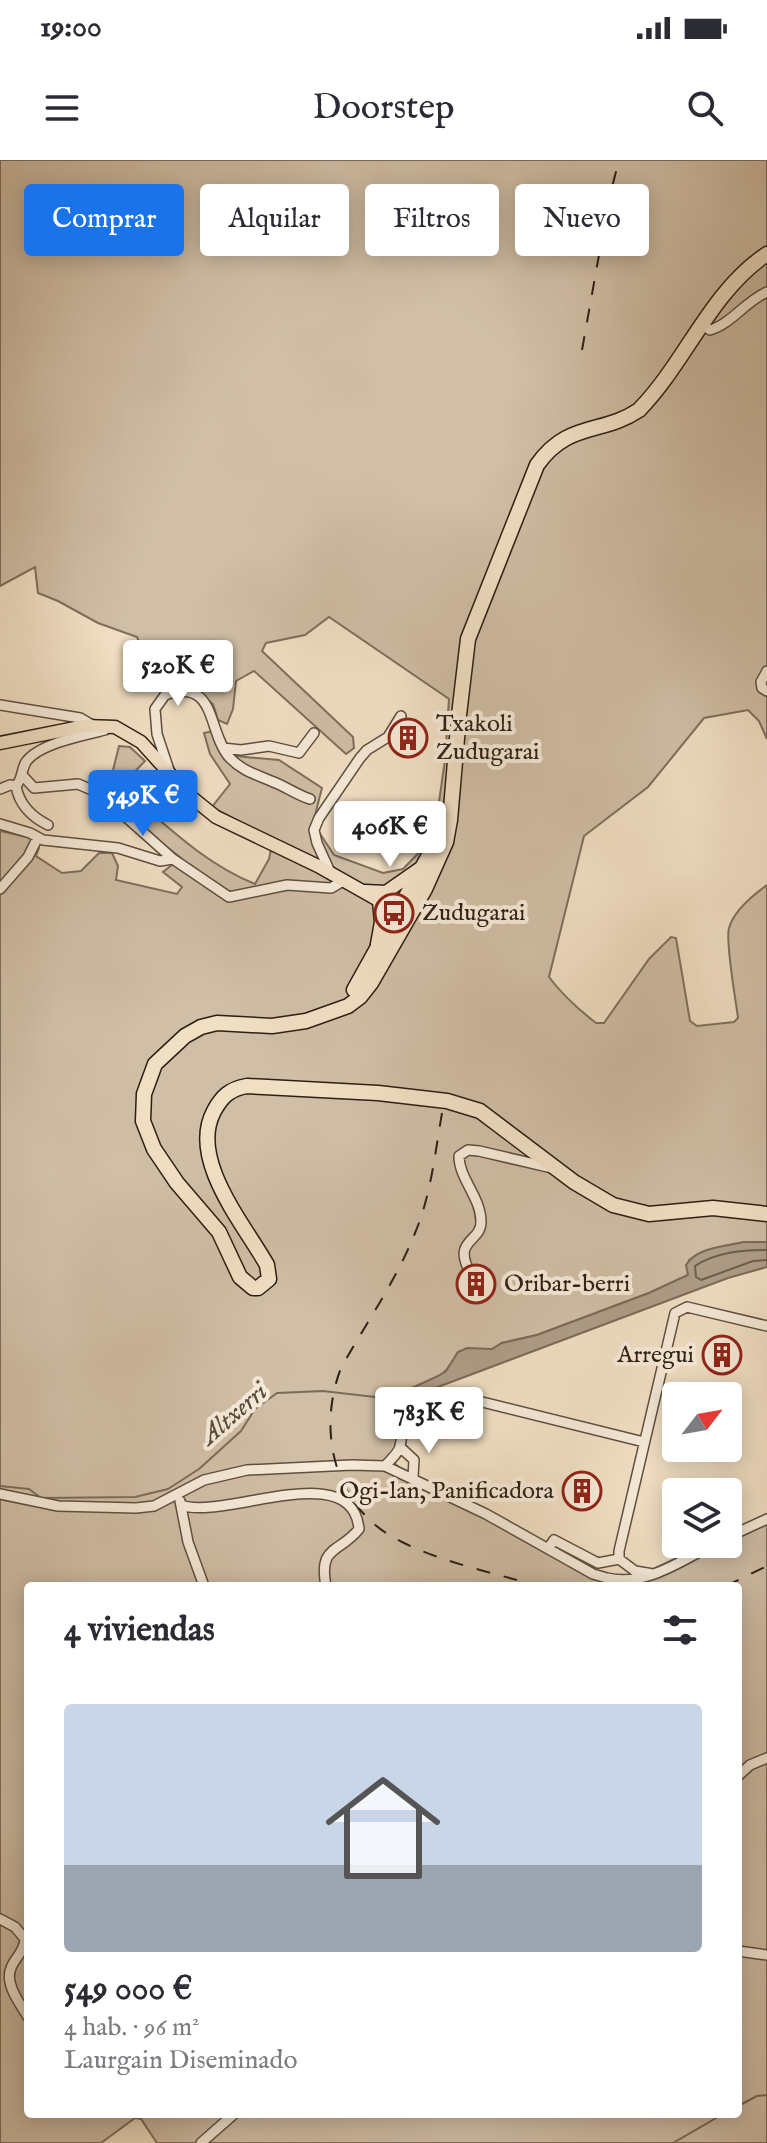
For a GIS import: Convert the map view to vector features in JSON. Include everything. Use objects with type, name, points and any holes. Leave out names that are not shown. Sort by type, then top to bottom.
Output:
[{"type":"highway","points":[[379,958],[399,926],[396,915],[408,908],[430,866],[453,782],[468,639],[537,465],[553,446],[568,436],[629,417],[639,410],[740,277],[767,254]]},
{"type":"highway","points":[[430,866],[360,997],[348,1006],[288,1026],[217,1023],[201,1027],[177,1042],[155,1064],[144,1094],[143,1121],[154,1149],[177,1183],[219,1232],[240,1277],[248,1285],[258,1288],[269,1279],[267,1265],[212,1169],[206,1144],[212,1114],[220,1100],[234,1088],[247,1086],[391,1095],[464,1104],[480,1111],[556,1169],[613,1205],[666,1215],[730,1208],[767,1214]]},
{"type":"main road","points":[[0,743],[92,725],[114,727],[141,742],[190,796],[216,817],[382,900],[391,915],[396,915]]},
{"type":"main road","points":[[379,958],[382,900],[430,866]]},
{"type":"street","points":[[702,325],[710,330],[720,327],[743,305],[767,292]]},
{"type":"street","points":[[767,671],[761,682],[762,688],[767,691]]},
{"type":"street","points":[[169,770],[155,724],[155,709],[165,695],[187,691],[203,700],[213,717],[215,735],[230,758],[252,775],[310,799]]},
{"type":"street","points":[[0,705],[80,718],[92,725]]},
{"type":"street","points":[[331,874],[317,843],[316,825],[360,758],[388,737],[401,716]]},
{"type":"street","points":[[48,825],[30,813],[17,792],[16,786],[23,776],[26,762],[74,737],[114,727]]},
{"type":"street","points":[[223,748],[241,750],[269,746],[299,753],[314,733]]},
{"type":"street","points":[[23,776],[34,788],[78,784],[99,793],[173,859],[229,897],[287,885],[328,889],[343,881]]},
{"type":"street","points":[[0,789],[16,786]]},
{"type":"street","points":[[0,824],[30,833],[37,839],[118,848],[160,861],[173,859]]},
{"type":"street","points":[[0,889],[28,857],[37,839]]},
{"type":"street","points":[[470,1272],[464,1260],[464,1251],[481,1224],[478,1202],[461,1168],[459,1156],[468,1150],[479,1151],[556,1169]]},
{"type":"street","points":[[619,1559],[675,1313],[687,1307],[767,1326]]},
{"type":"street","points":[[385,1466],[400,1447],[402,1428],[407,1421],[417,1410],[447,1396],[458,1396],[644,1442]]},
{"type":"street","points":[[400,1447],[414,1460],[413,1477]]},
{"type":"street","points":[[0,1494],[41,1505],[130,1508],[154,1506],[204,1480],[247,1470],[385,1466],[413,1477],[549,1547],[593,1574],[632,1582],[686,1558]]},
{"type":"street","points":[[181,1505],[213,1507],[309,1493],[342,1500],[354,1513],[359,1529],[325,1558],[326,1582]]},
{"type":"street","points":[[178,1494],[188,1542],[203,1582]]},
{"type":"street","points":[[742,1531],[767,1519]]},
{"type":"street","points":[[549,1547],[554,1540],[598,1563],[619,1559],[635,1571],[653,1574]]},
{"type":"street","points":[[742,1772],[767,1758]]},
{"type":"street","points":[[0,1919],[15,1927],[24,1938]]},
{"type":"street","points":[[24,1944],[9,1976],[14,1994],[24,2010]]},
{"type":"street","points":[[742,1952],[767,1955]]},
{"type":"street","points":[[201,2143],[229,2118]]},
{"type":"shaded area","points":[[0,160],[767,160],[767,739],[759,721],[748,710],[704,718],[648,787],[584,836],[549,977],[583,1013],[596,1023],[604,1023],[649,959],[671,937],[676,938],[690,1021],[697,1026],[734,1022],[738,1018],[729,928],[740,909],[767,885],[767,1242],[736,1244],[707,1251],[689,1260],[688,1275],[649,1293],[492,1349],[458,1352],[447,1369],[434,1379],[407,1390],[381,1395],[384,1400],[430,1390],[409,1411],[398,1431],[393,1462],[400,1468],[509,1522],[591,1569],[621,1579],[638,1576],[677,1558],[742,1558],[742,1528],[767,1516],[767,2143],[157,2143],[141,2119],[135,2118],[101,2143],[0,2143],[0,831],[32,838],[39,848],[36,856],[62,873],[81,871],[99,853],[112,853],[118,866],[116,880],[177,894],[182,887],[163,872],[181,858],[145,830],[108,790],[119,746],[130,747],[145,761],[123,784],[127,792],[203,855],[255,884],[269,859],[273,840],[212,807],[230,784],[210,754],[204,733],[218,730],[235,756],[279,760],[322,788],[313,823],[334,855],[383,873],[403,869],[434,837],[445,760],[449,699],[329,617],[305,635],[266,643],[262,651],[353,737],[354,748],[346,754],[254,671],[236,681],[233,709],[227,724],[218,720],[213,704],[198,692],[179,685],[144,655],[137,637],[98,623],[38,593],[35,567],[0,586]]},
{"type":"water","points":[[743,1242],[767,1242],[767,1267],[728,1278],[430,1390],[396,1399],[376,1397],[414,1387],[438,1376],[446,1371],[458,1352],[467,1348],[492,1349],[649,1293],[688,1275],[686,1265],[697,1255]]},
{"type":"waterway","name":"Altxerri","points":[[0,1486],[29,1489],[41,1498],[135,1497],[168,1489],[199,1469],[241,1431],[255,1409],[277,1393],[323,1391],[375,1397]]},
{"type":"waterway","points":[[742,2104],[757,2096],[767,2095]]},
{"type":"waterway","points":[[673,2143],[716,2118]]},
{"type":"railway","points":[[582,350],[619,160]]},
{"type":"railway","points":[[442,1113],[429,1189],[415,1233],[390,1285],[341,1368],[334,1393],[332,1443],[337,1467],[347,1490],[379,1528],[434,1556],[522,1582]]},
{"type":"railway","points":[[734,1582],[767,1566]]},
{"type":"place","name":"Txakoli Zudugarai","points":[[408,738]]},
{"type":"place","name":"Zudugarai","points":[[394,913]]},
{"type":"place","name":"Oribar-berri","points":[[476,1284]]},
{"type":"place","name":"Arregui","points":[[722,1355]]},
{"type":"place","name":"Ogi-lan, Panificadora","points":[[582,1491]]}]
